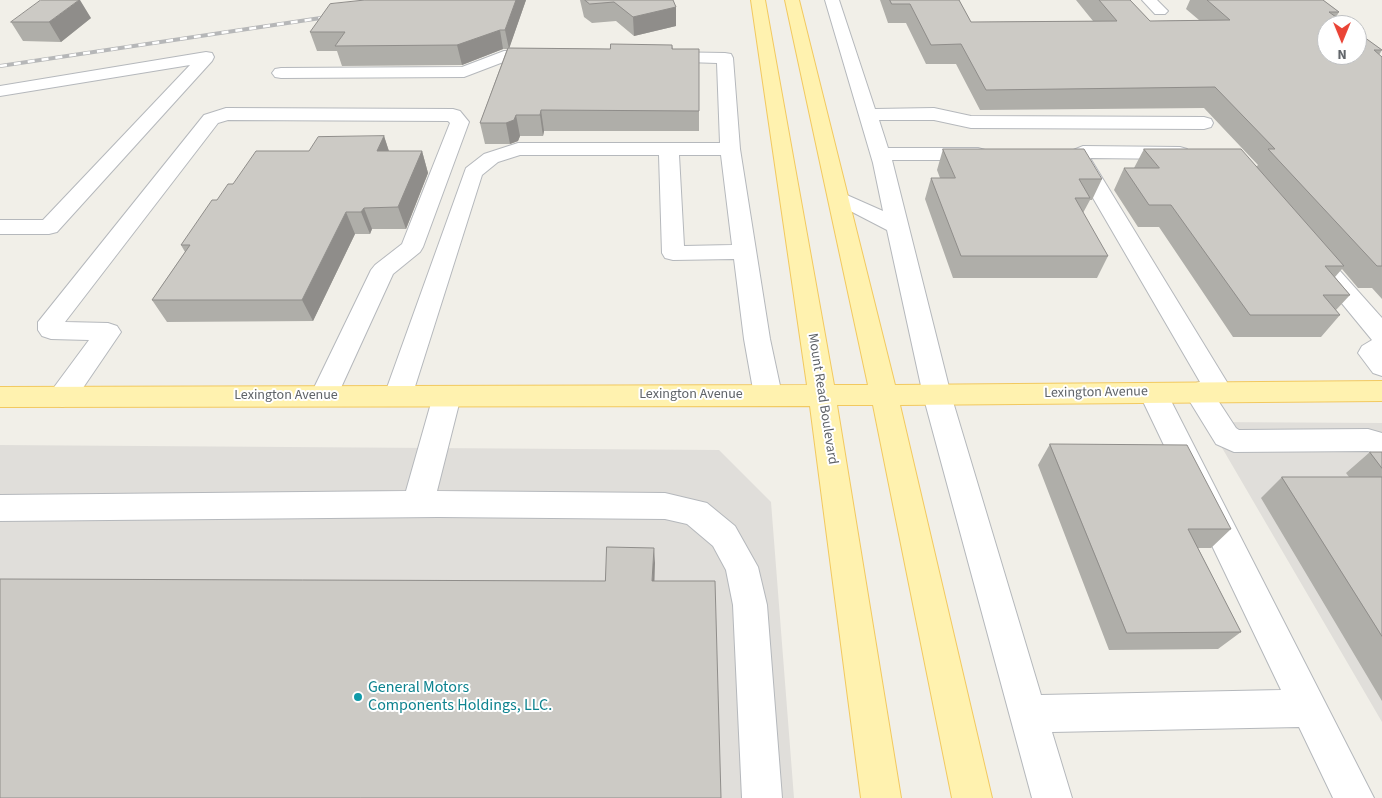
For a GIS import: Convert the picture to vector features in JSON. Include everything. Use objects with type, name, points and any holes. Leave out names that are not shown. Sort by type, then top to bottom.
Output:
[{"type":"main road","name":"Mount Read Boulevard","points":[[758,0],[822,395],[881,798]]},
{"type":"main road","points":[[792,0],[840,198],[972,798]]},
{"type":"main road","name":"Lexington Avenue","points":[[0,397],[937,395],[1382,391]]},
{"type":"street","points":[[832,0],[880,154],[937,395],[1052,798]]},
{"type":"street","points":[[1149,0],[1160,12]]},
{"type":"street","points":[[281,73],[464,72],[504,56],[561,57]]},
{"type":"street","points":[[0,91],[206,57],[49,227],[0,227]]},
{"type":"street","points":[[648,57],[725,58],[730,149],[757,339],[768,395]]},
{"type":"street","points":[[62,397],[108,332],[51,330],[51,322],[211,119],[226,114],[454,115],[460,122],[412,248],[383,270],[324,396]]},
{"type":"street","points":[[868,116],[934,114],[971,122],[1204,123]]},
{"type":"street","points":[[398,396],[473,172],[491,158],[518,149],[730,149]]},
{"type":"street","points":[[669,149],[673,253],[745,252]]},
{"type":"street","points":[[1203,153],[1083,152],[1078,155],[1209,392],[1226,436],[1234,441],[1368,440],[1382,444]]},
{"type":"street","points":[[880,154],[997,154]]},
{"type":"street","points":[[840,198],[897,226]]},
{"type":"street","points":[[1313,254],[1382,334]]},
{"type":"street","points":[[1382,345],[1372,353],[1382,366]]},
{"type":"street","points":[[1152,393],[1354,798]]},
{"type":"street","points":[[418,505],[447,396]]},
{"type":"street","points":[[0,508],[418,505],[665,506],[696,512],[724,536],[742,567],[750,605],[762,798]]},
{"type":"street","points":[[1028,714],[1309,708]]},
{"type":"shaded area","points":[[1207,422],[1382,423],[1382,722]]},
{"type":"shaded area","points":[[0,445],[719,450],[771,502],[794,798],[0,798]]},
{"type":"building","points":[[41,0],[79,0],[49,22],[11,22]]},
{"type":"building","points":[[365,0],[516,0],[505,30],[457,45],[335,46],[345,32],[310,32],[330,4]]},
{"type":"building","points":[[585,0],[673,0],[676,7],[633,17],[614,2],[590,4]]},
{"type":"building","points":[[890,0],[959,0],[971,22],[1117,21],[1099,0],[1130,0],[1150,21],[1230,20],[1207,0],[1323,0],[1339,12],[1329,12],[1333,15],[1317,15],[1317,65],[1367,65],[1367,39],[1382,50],[1374,50],[1382,57],[1382,266],[1377,266],[1268,149],[1275,149],[1215,87],[986,90],[961,44],[931,45],[910,4],[892,4]]},
{"type":"building","points":[[611,44],[672,45],[672,49],[699,49],[699,111],[541,110],[540,115],[516,115],[514,120],[506,123],[480,123],[508,48],[610,49]]},
{"type":"building","points":[[384,136],[377,151],[422,151],[398,207],[364,208],[361,212],[346,212],[302,300],[152,300],[190,245],[181,245],[212,200],[217,200],[228,184],[233,184],[256,151],[309,151],[318,137]]},
{"type":"building","points":[[943,149],[1084,149],[1102,179],[1079,179],[1090,198],[1075,198],[1108,256],[961,256],[931,178],[955,178]]},
{"type":"building","points":[[1144,149],[1241,149],[1344,266],[1325,266],[1350,295],[1323,295],[1340,315],[1250,315],[1171,205],[1149,205],[1124,168],[1159,168]]},
{"type":"building","points":[[1050,444],[1187,445],[1231,529],[1188,529],[1241,632],[1127,633]]},
{"type":"building","points":[[1370,452],[1382,452],[1382,468]]},
{"type":"building","points":[[1282,477],[1382,477],[1382,636]]},
{"type":"building","name":"General Motors Components Holdings, LLC.","points":[[607,547],[654,548],[652,581],[715,581],[721,798],[0,798],[0,579],[605,581]]},
{"type":"railway","points":[[0,66],[334,16]]},
{"type":"place","name":"General Motors Components Holdings, LLC.","points":[[358,697]]}]
